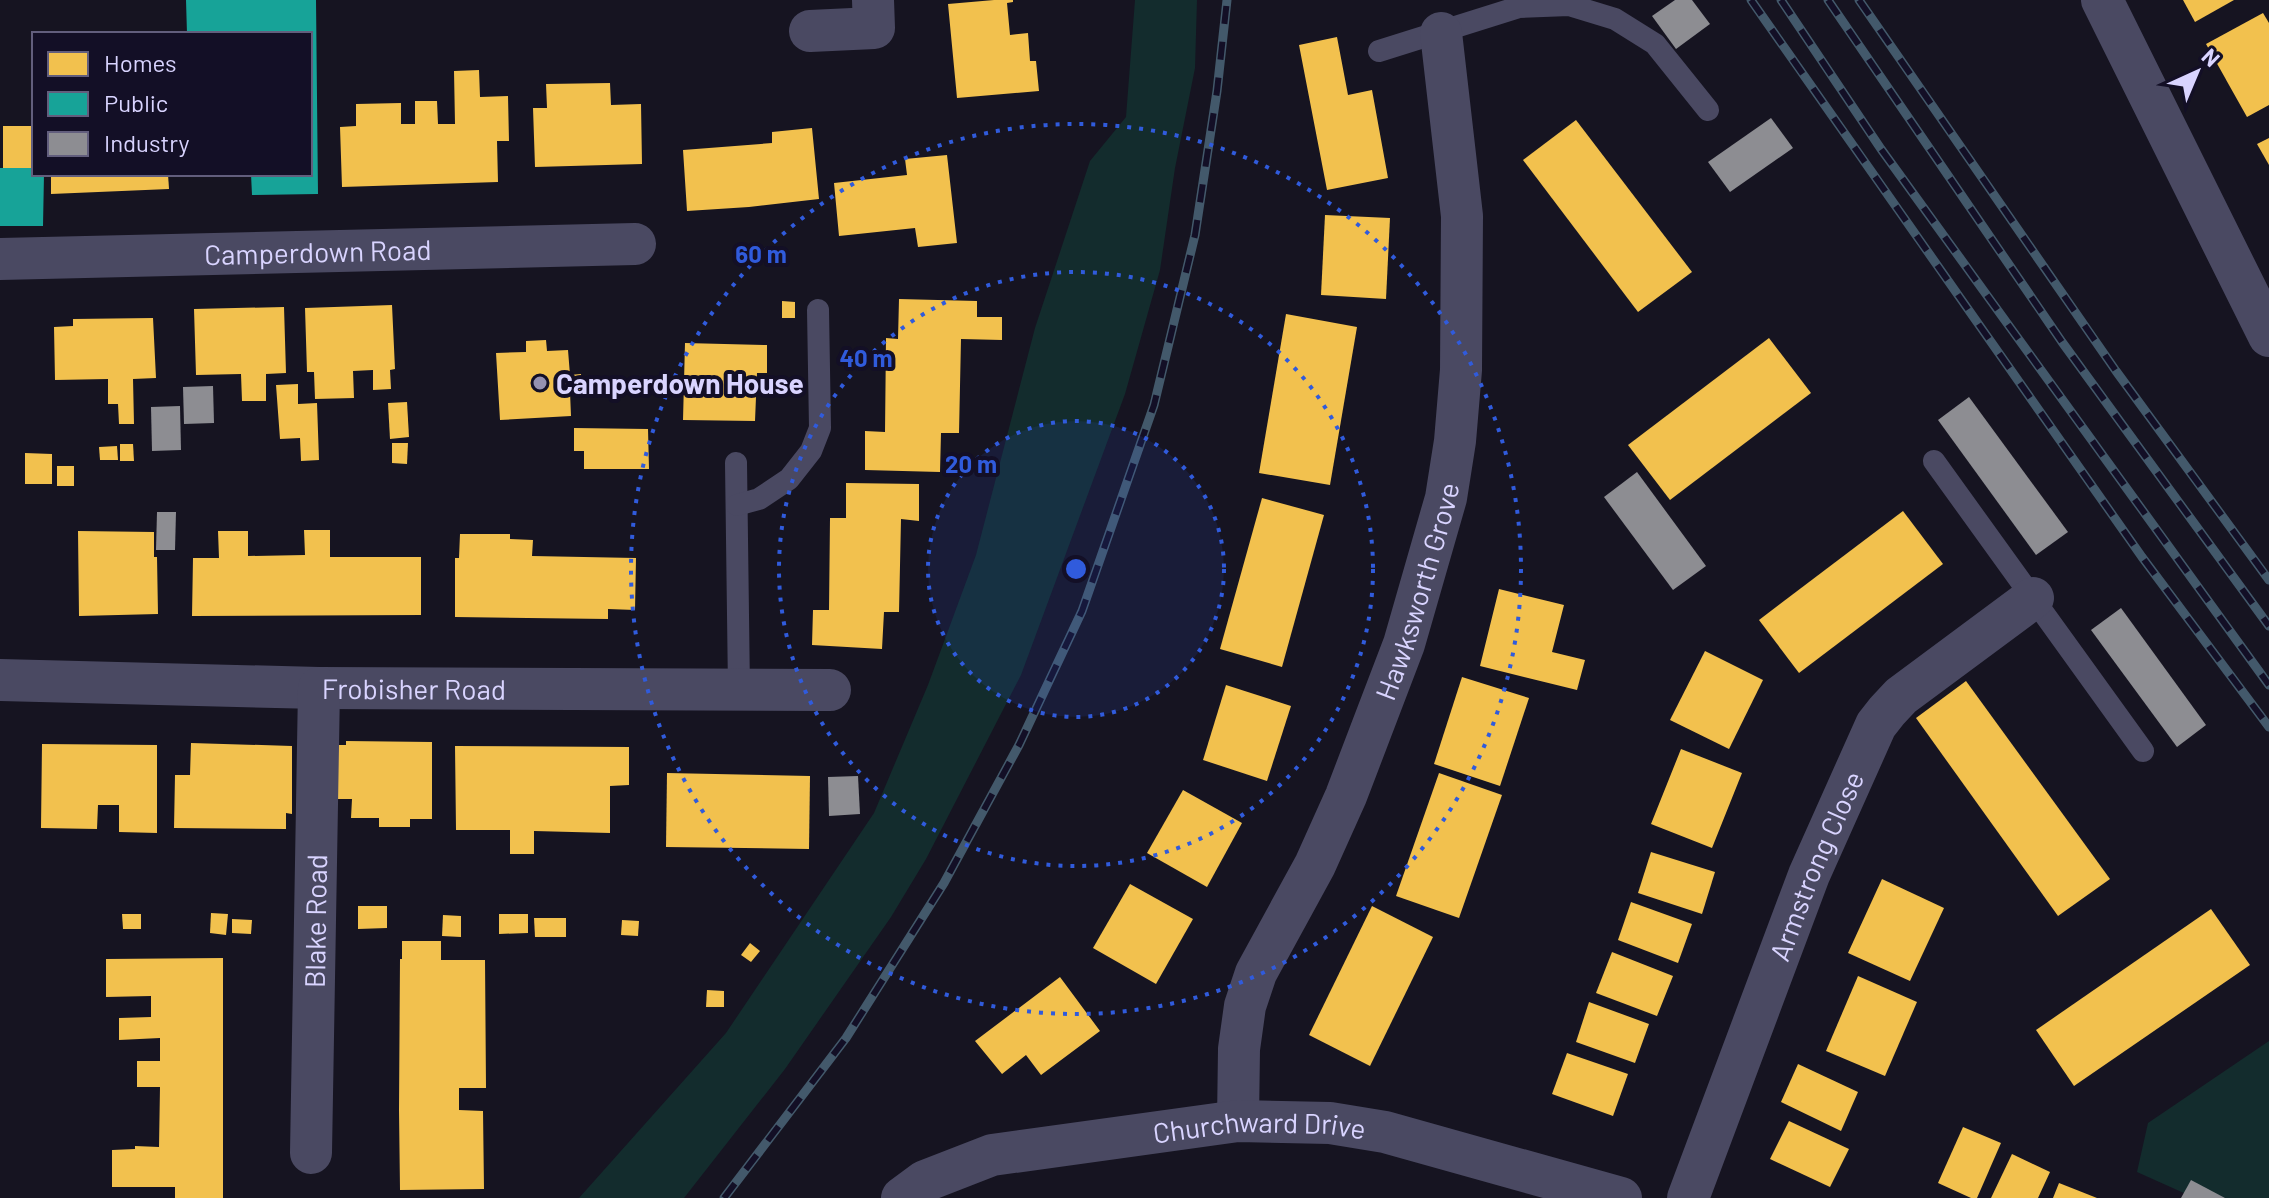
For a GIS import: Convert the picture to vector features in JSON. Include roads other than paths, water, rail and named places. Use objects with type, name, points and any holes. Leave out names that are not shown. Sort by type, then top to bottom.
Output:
[{"type":"street","points":[[810,31],[874,28],[873,0]]},
{"type":"street","points":[[2102,0],[2269,336]]},
{"type":"street","name":"Hawksworth Grove","points":[[1238,1121],[1239,1049],[1245,1006],[1256,973],[1315,865],[1346,796],[1404,644],[1446,498],[1461,370],[1462,216],[1441,33]]},
{"type":"street","name":"Camperdown Road","points":[[0,259],[635,244]]},
{"type":"street","name":"Armstrong Close","points":[[1688,1198],[1809,875],[1876,725],[1901,696],[2033,598]]},
{"type":"street","name":"Frobisher Road","points":[[0,680],[319,688],[830,690]]},
{"type":"street","name":"Blake Road","points":[[311,1153],[319,688]]},
{"type":"street","name":"Churchward Drive","points":[[902,1198],[925,1181],[992,1155],[1238,1121],[1330,1123],[1385,1132],[1621,1198]]},
{"type":"lane","points":[[1379,51],[1519,7],[1569,5],[1615,19],[1655,44],[1708,110]]},
{"type":"lane","points":[[737,505],[759,499],[789,479],[811,451],[820,428],[818,310]]},
{"type":"lane","points":[[1934,461],[2143,751]]},
{"type":"lane","points":[[736,463],[739,690]]},
{"type":"railway","points":[[724,1198],[846,1038],[944,883],[1019,745],[1082,611],[1154,405],[1195,235],[1227,0]]},
{"type":"railway","points":[[1751,0],[2142,557],[2269,727]]},
{"type":"railway","points":[[1781,0],[1881,149],[2269,685]]},
{"type":"railway","points":[[1828,0],[2062,342],[2269,626]]},
{"type":"railway","points":[[1859,0],[2116,371],[2269,580]]},
{"type":"place","name":"Camperdown House","points":[[540,383]]}]
